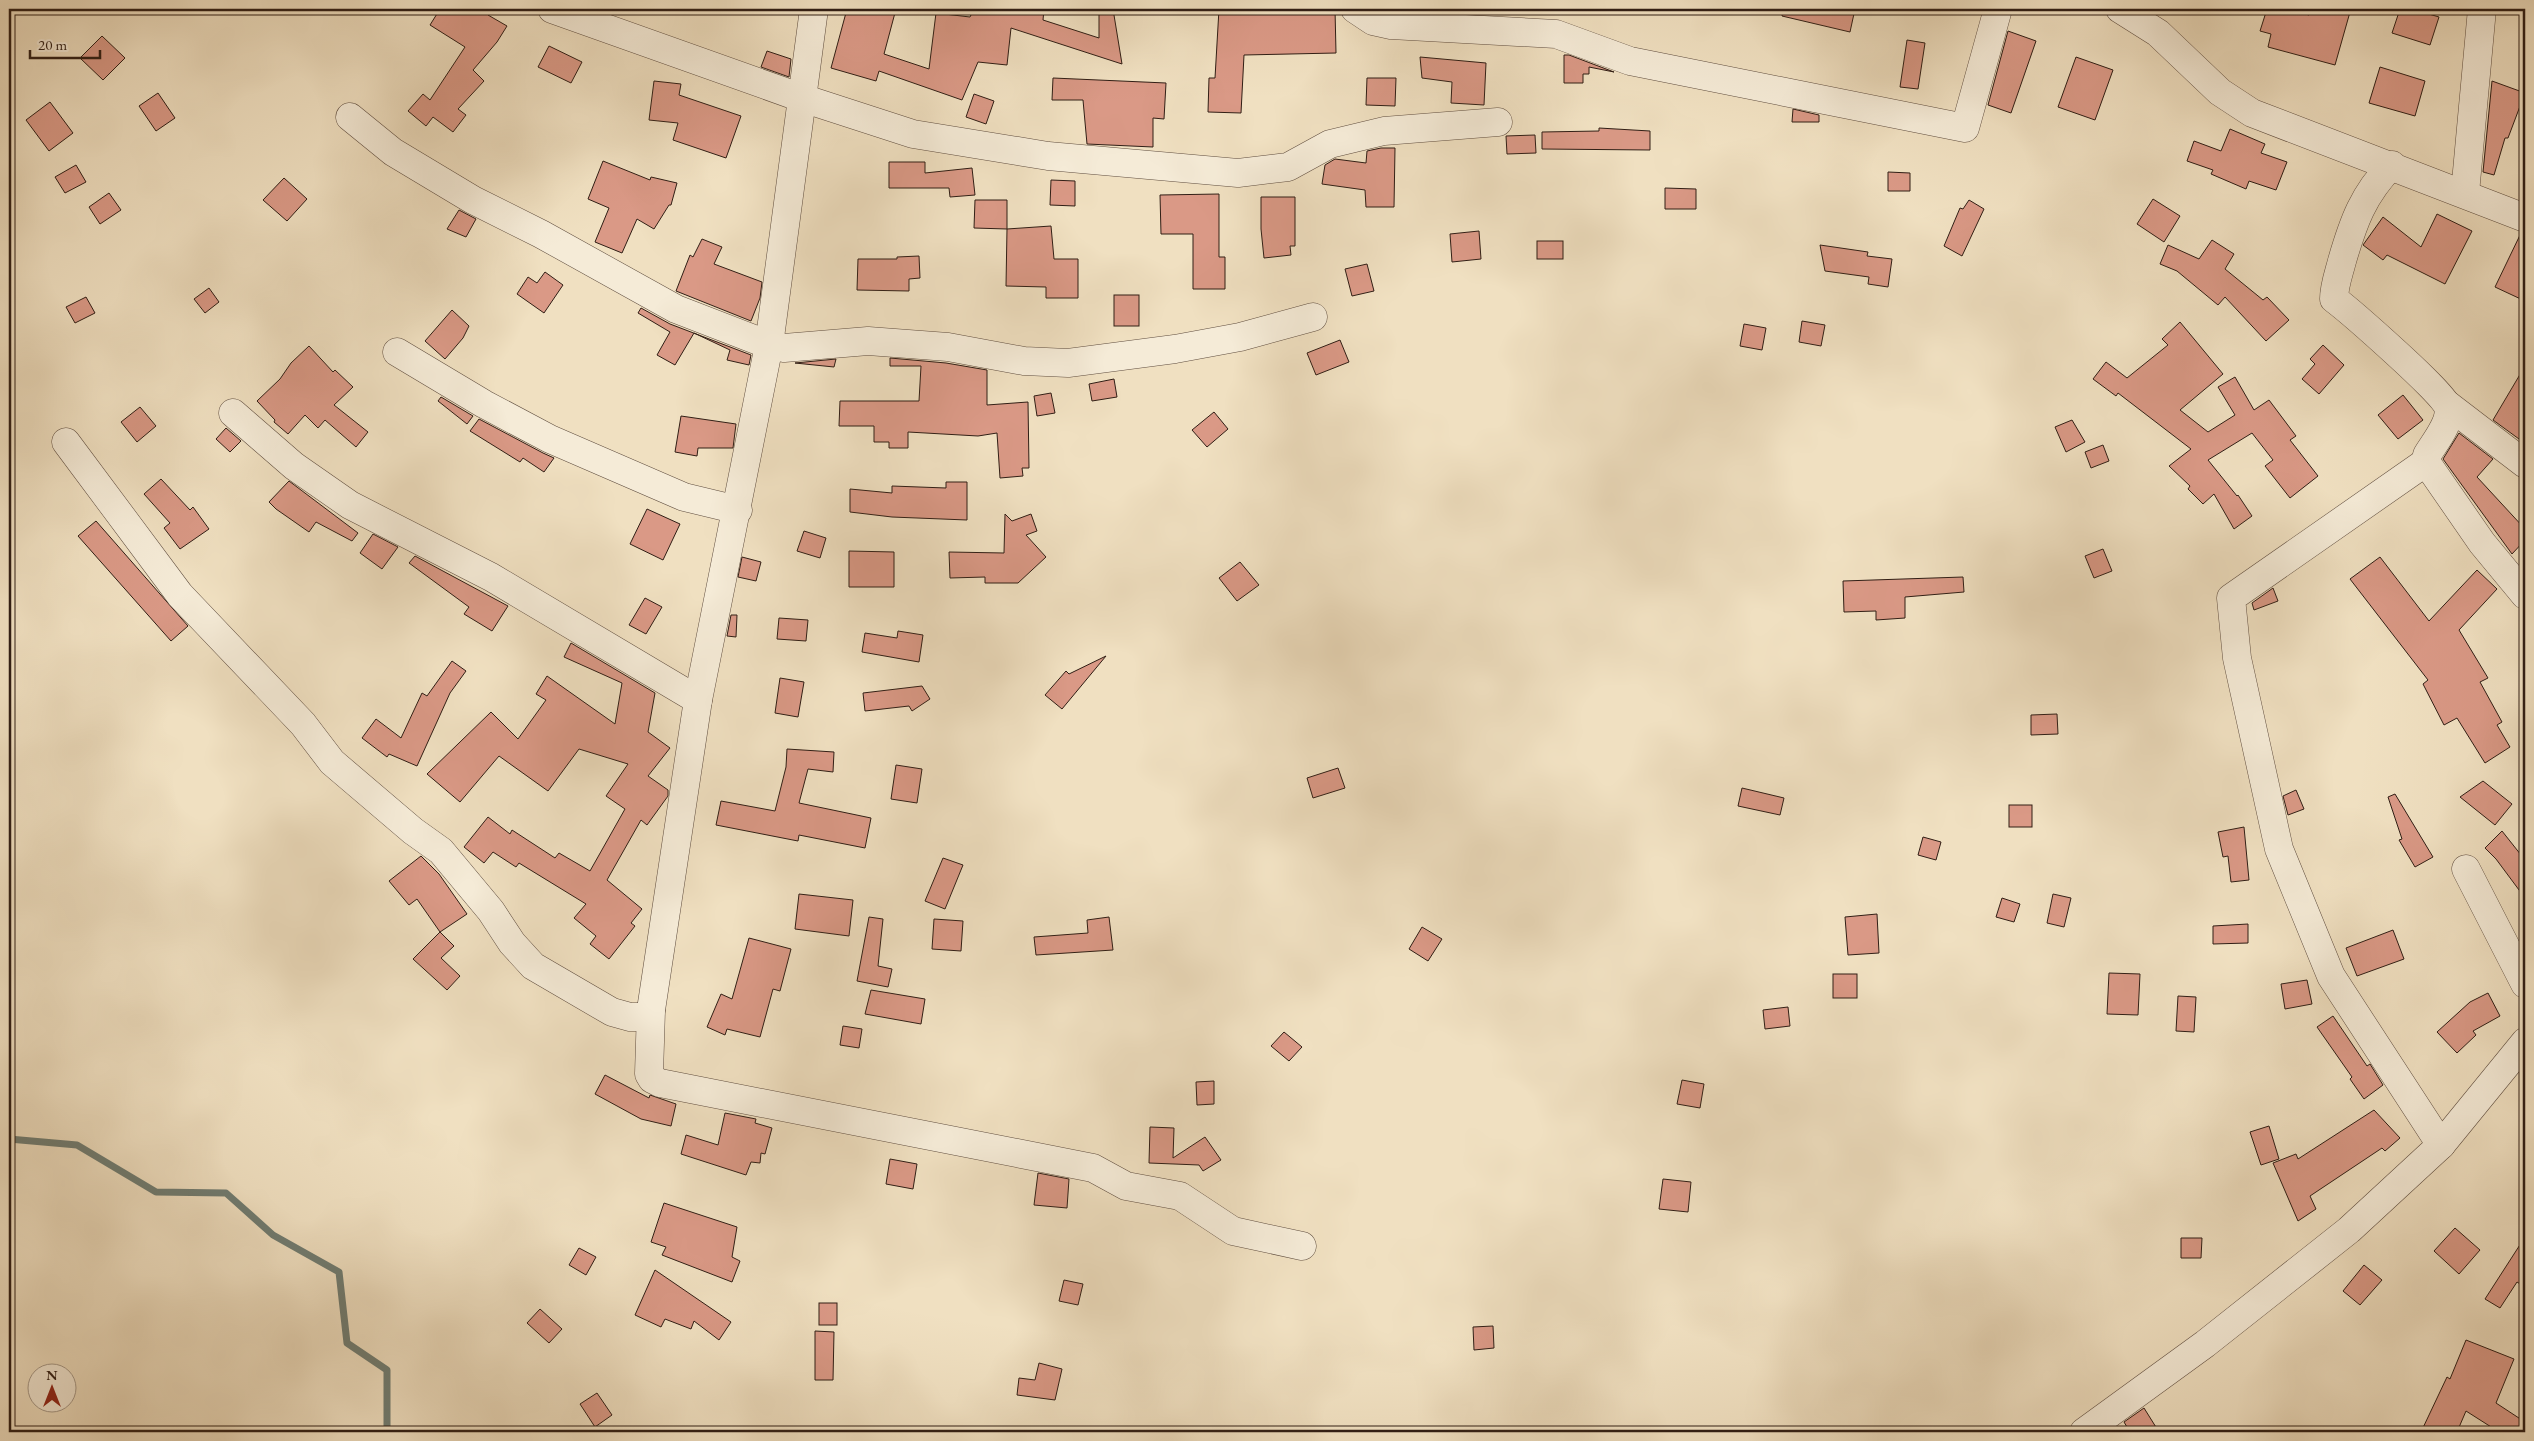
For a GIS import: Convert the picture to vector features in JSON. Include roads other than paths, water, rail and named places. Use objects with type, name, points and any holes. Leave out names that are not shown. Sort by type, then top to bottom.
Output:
[{"type":"street","points":[[552,9],[802,98],[913,134],[1048,156],[1238,173],[1288,167],[1330,144],[1384,131],[1498,122]]},
{"type":"street","points":[[814,9],[769,345],[738,510],[698,700],[650,1010],[648,1070],[652,1080],[660,1083],[1093,1168],[1126,1186],[1180,1196],[1233,1231],[1302,1246]]},
{"type":"street","points":[[1355,9],[1373,21],[1391,25],[1556,34],[1630,61],[1965,128],[1998,9]]},
{"type":"street","points":[[2120,9],[2158,33],[2183,54],[2220,92],[2252,113],[2392,165],[2525,218]]},
{"type":"street","points":[[2465,194],[2482,9]]},
{"type":"street","points":[[350,117],[392,152],[473,200],[541,234],[676,309],[769,345],[784,348],[868,341],[948,347],[1024,360],[1068,363],[1175,349],[1230,338],[1313,317]]},
{"type":"street","points":[[2392,165],[2367,195],[2354,220],[2337,281],[2334,299],[2412,368],[2448,405],[2525,464]]},
{"type":"street","points":[[397,352],[484,404],[550,439],[684,497],[738,510]]},
{"type":"street","points":[[2448,405],[2449,414],[2427,455],[2426,462],[2482,542],[2525,595]]},
{"type":"street","points":[[233,413],[294,466],[350,505],[491,577],[698,700]]},
{"type":"street","points":[[66,442],[180,595],[302,724],[332,762],[413,831],[441,851],[491,911],[512,943],[533,966],[612,1012],[630,1018],[643,1017],[650,1010]]},
{"type":"street","points":[[2426,462],[2231,598],[2237,658],[2279,848],[2331,976],[2441,1145]]},
{"type":"street","points":[[2466,869],[2525,984]]},
{"type":"street","points":[[2084,1432],[2205,1344],[2341,1236],[2441,1145],[2525,1042]]},
{"type":"waterway","points":[[9,1139],[77,1145],[156,1192],[226,1193],[273,1235],[339,1272],[347,1343],[387,1370],[387,1432]]}]
